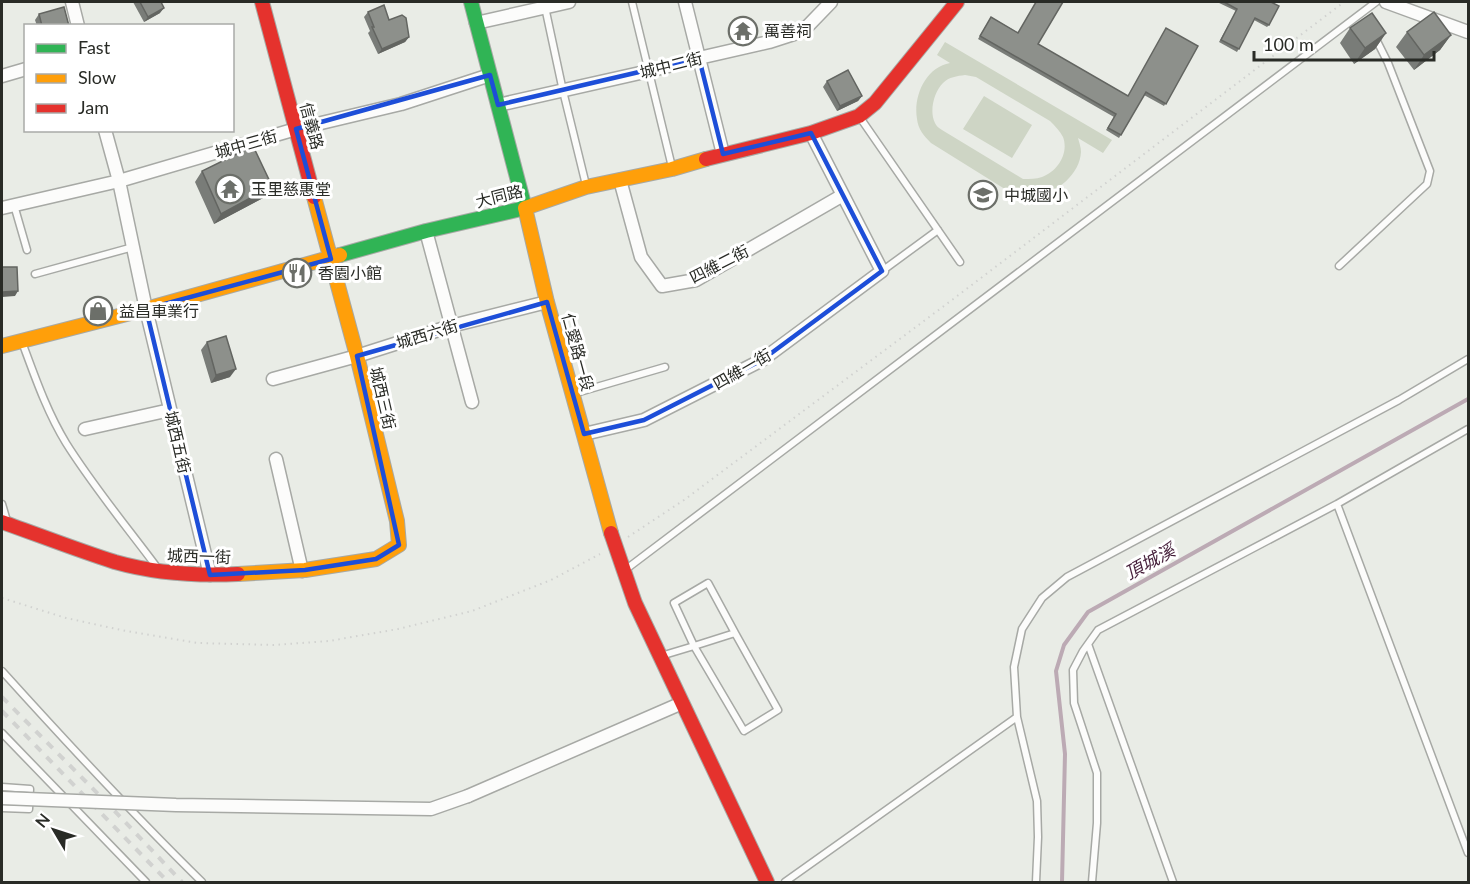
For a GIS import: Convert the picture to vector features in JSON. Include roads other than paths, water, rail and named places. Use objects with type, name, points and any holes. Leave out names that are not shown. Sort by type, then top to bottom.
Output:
[{"type":"street","points":[[72,2],[78,24]]},
{"type":"street","name":"信義路","points":[[266,2],[296,129],[331,258]]},
{"type":"street","name":"仁愛路一段","points":[[471,2],[547,302],[615,546],[635,603],[767,882]]},
{"type":"street","points":[[476,23],[569,2]]},
{"type":"street","points":[[685,2],[723,154]]},
{"type":"street","name":"城中二街","points":[[498,105],[769,42],[803,31],[831,2]]},
{"type":"street","name":"大同路","points":[[2,346],[146,309],[426,231],[525,208],[586,188],[811,134],[859,116],[875,103],[957,2]]},
{"type":"street","points":[[1386,2],[1468,32]]},
{"type":"street","points":[[2,75],[24,70]]},
{"type":"street","name":"城中三街","points":[[8,206],[118,181],[296,129],[401,104],[490,75]]},
{"type":"street","name":"城西五街","points":[[106,132],[210,575]]},
{"type":"street","points":[[811,134],[882,271]]},
{"type":"street","name":"四維二街","points":[[620,180],[641,257],[662,286],[696,280],[843,195]]},
{"type":"street","points":[[426,231],[472,402]]},
{"type":"street","name":"城西三街","points":[[331,258],[397,521],[399,545]]},
{"type":"street","name":"四維一街","points":[[584,434],[644,420],[762,360],[882,271]]},
{"type":"street","name":"城西六街","points":[[273,379],[357,356],[451,326],[547,302]]},
{"type":"street","points":[[85,429],[170,410]]},
{"type":"street","points":[[276,459],[302,571]]},
{"type":"street","name":"城西一街","points":[[5,523],[116,562],[160,571],[210,575],[302,571],[376,559],[399,545]]},
{"type":"street","points":[[2,798],[176,805],[431,809],[468,796],[682,703]]},
{"type":"lane","points":[[632,2],[672,169]]},
{"type":"lane","points":[[1373,12],[1377,2]]},
{"type":"lane","points":[[624,571],[1377,2]]},
{"type":"lane","points":[[545,8],[586,188]]},
{"type":"lane","points":[[1338,266],[1427,184],[1430,171],[1388,63],[1373,33]]},
{"type":"lane","points":[[859,116],[960,262]]},
{"type":"lane","points":[[8,206],[27,250]]},
{"type":"lane","name":"四維一街","points":[[882,271],[938,230]]},
{"type":"lane","points":[[35,274],[133,248]]},
{"type":"lane","points":[[22,341],[42,396],[62,436],[160,571]]},
{"type":"lane","points":[[1036,882],[1038,837],[1036,801],[1017,717],[1014,667],[1022,629],[1042,598],[1067,577],[1399,400],[1468,359]]},
{"type":"lane","points":[[572,394],[665,367]]},
{"type":"lane","points":[[1092,882],[1097,823],[1096,772],[1074,703],[1074,670],[1098,630],[1338,504],[1468,429]]},
{"type":"lane","points":[[2,504],[5,523]]},
{"type":"lane","points":[[1338,504],[1468,853]]},
{"type":"lane","points":[[708,583],[778,710],[744,730],[694,646],[674,603],[708,583]]},
{"type":"lane","points":[[660,656],[735,633]]},
{"type":"lane","points":[[1088,644],[1173,882]]},
{"type":"lane","points":[[2,672],[127,806],[202,882]]},
{"type":"lane","points":[[785,882],[1017,717]]},
{"type":"lane","points":[[2,733],[146,882]]},
{"type":"lane","points":[[2,787],[30,789],[29,809],[2,808]]},
{"type":"waterway","name":"頂城溪","points":[[1062,882],[1065,754],[1056,671],[1064,645],[1088,612],[1468,399]]},
{"type":"railway","points":[[2,697],[182,882]]},
{"type":"railway","points":[[2,711],[168,882]]},
{"type":"place","name":"萬善祠","points":[[743,31]]},
{"type":"place","name":"玉里慈惠堂","points":[[230,189]]},
{"type":"place","name":"中城國小","points":[[983,195]]},
{"type":"place","name":"香園小館","points":[[297,273]]},
{"type":"place","name":"益昌車業行","points":[[98,311]]}]
